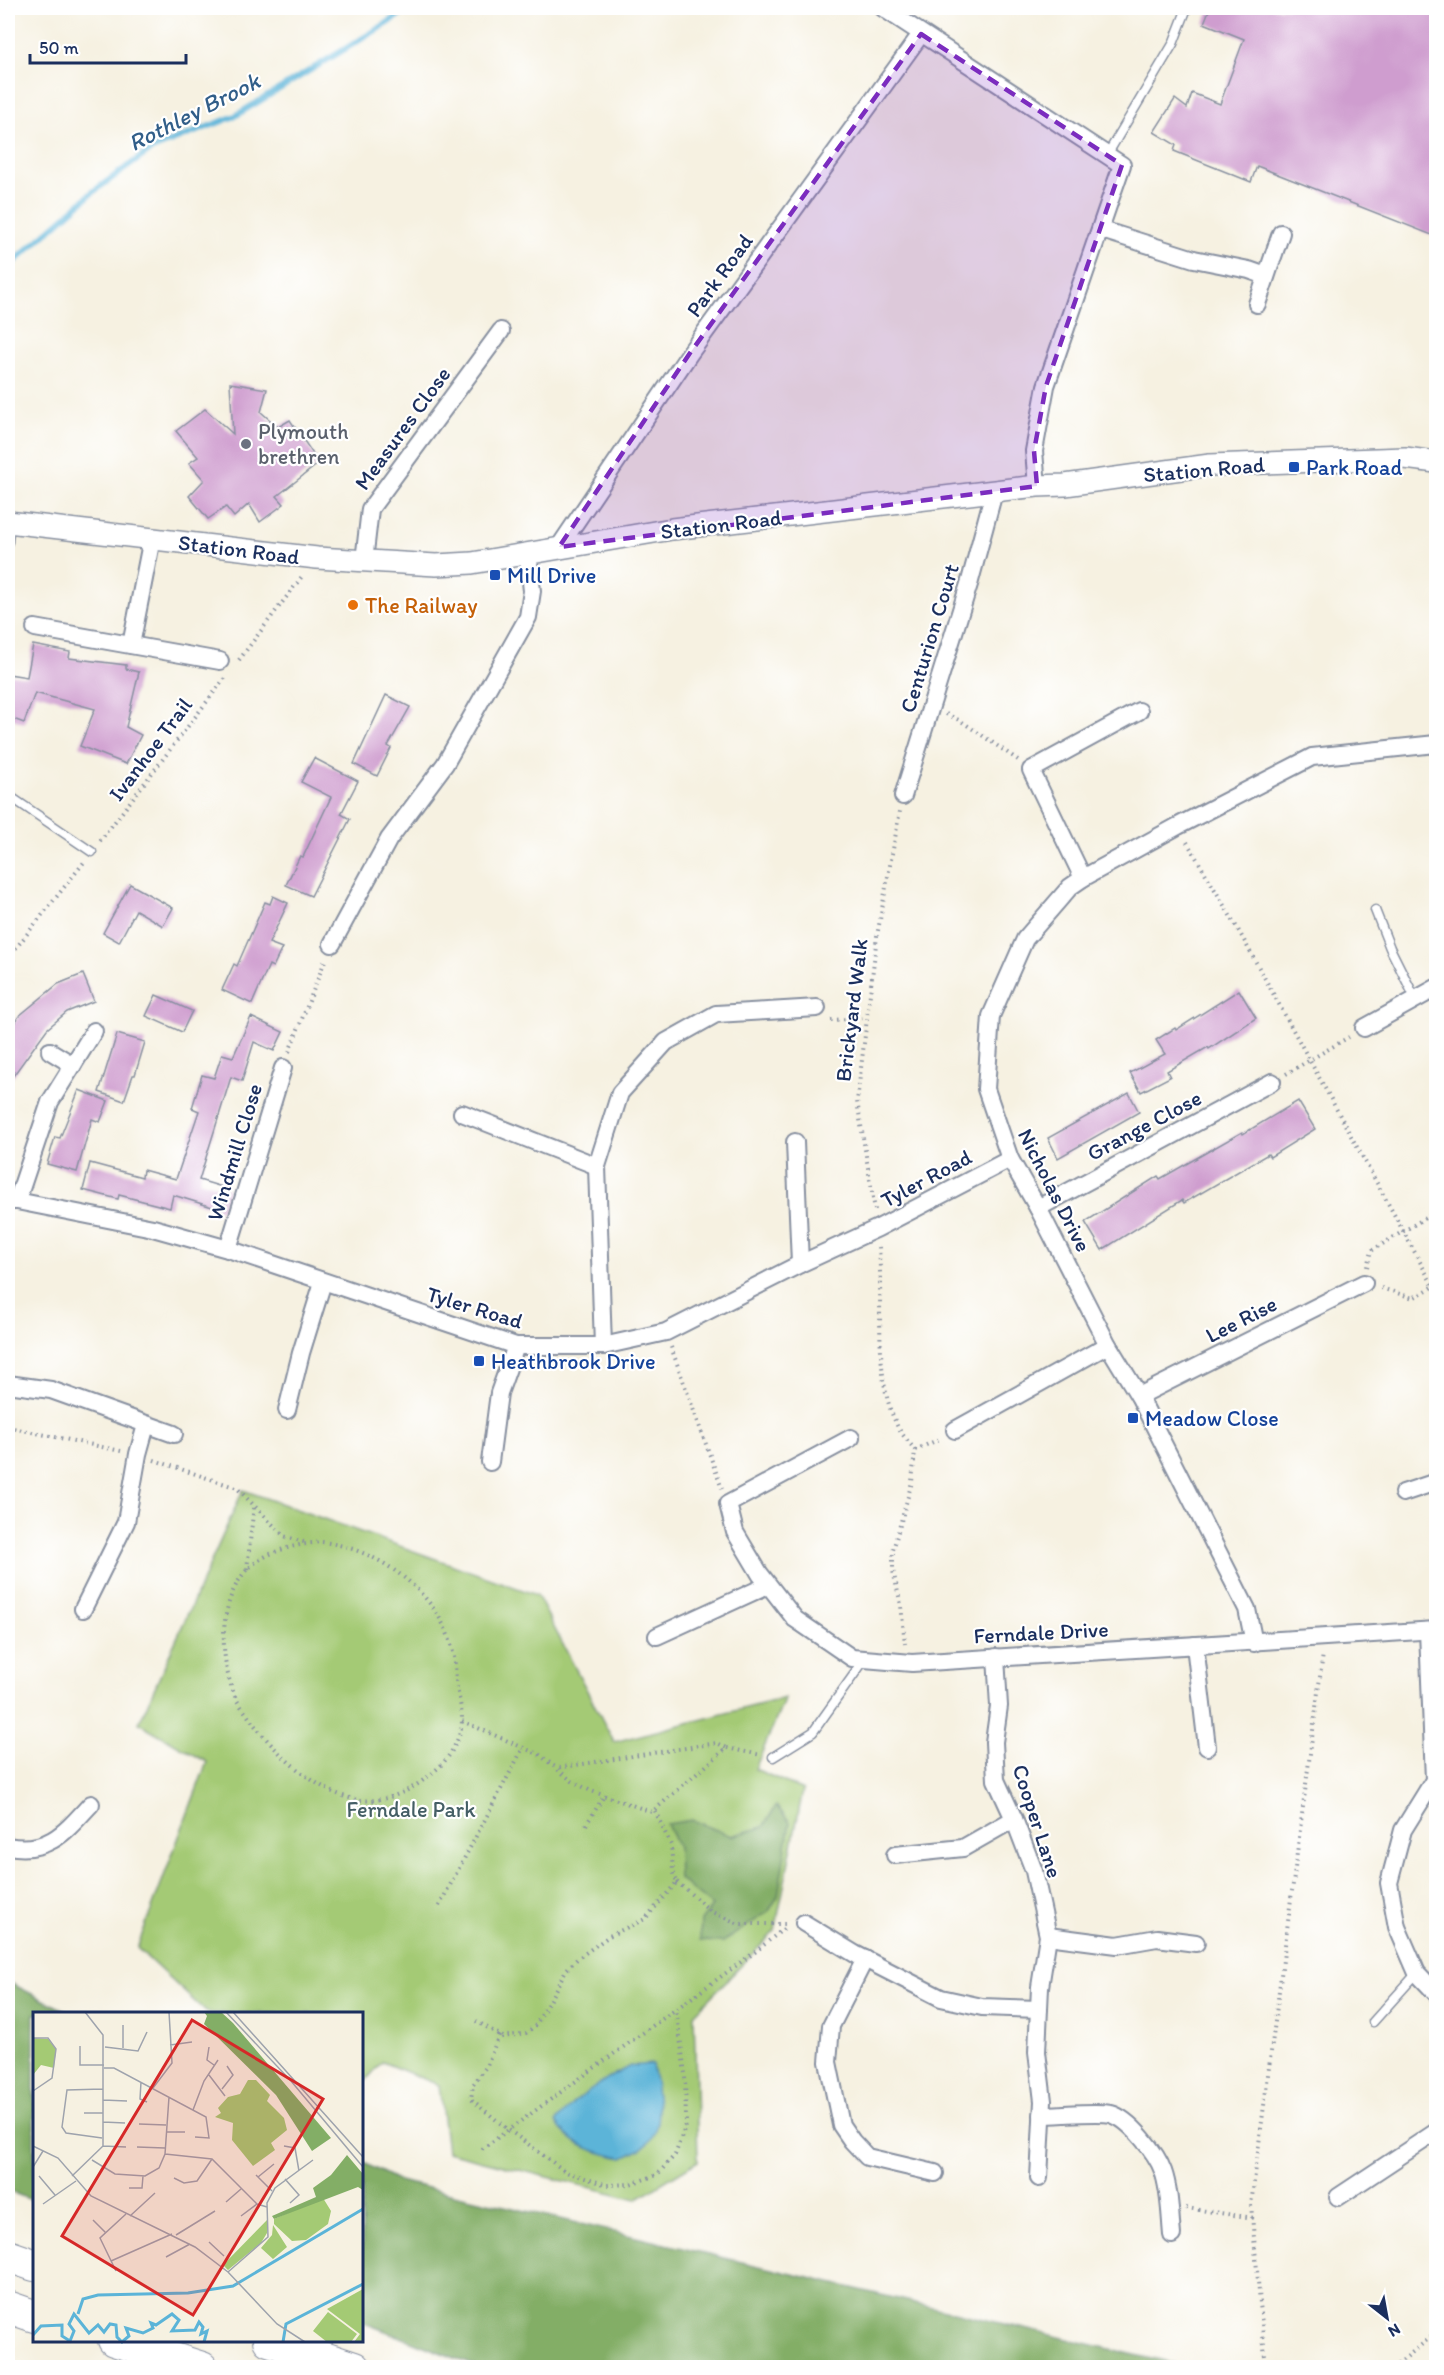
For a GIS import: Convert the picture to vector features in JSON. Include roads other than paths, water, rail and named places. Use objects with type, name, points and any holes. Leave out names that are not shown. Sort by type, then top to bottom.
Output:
[{"type":"highway","points":[[8,2256],[33,2265]]},
{"type":"highway","points":[[8,2307],[33,2316]]},
{"type":"highway","points":[[121,2342],[202,2367]]},
{"type":"highway","points":[[275,2342],[354,2367]]},
{"type":"street","points":[[884,8],[1122,165],[1102,230],[1046,386],[1034,451],[1037,486]]},
{"type":"street","name":"Park Road","points":[[560,547],[690,353],[921,34]]},
{"type":"street","points":[[1102,230],[1194,259],[1250,270],[1266,276]]},
{"type":"street","points":[[1257,304],[1281,233]]},
{"type":"street","name":"Measures Close","points":[[364,561],[370,509],[501,331]]},
{"type":"street","name":"Station Road","points":[[8,528],[152,538],[316,558],[436,565],[472,564],[560,547],[684,528],[1037,486],[1065,485],[1210,465],[1405,458],[1437,462]]},
{"type":"street","name":"Centurion Court","points":[[903,796],[970,582],[994,492]]},
{"type":"street","points":[[131,645],[152,538]]},
{"type":"street","points":[[332,944],[389,839],[445,764],[528,617],[532,591],[528,554]]},
{"type":"street","points":[[35,627],[229,665]]},
{"type":"street","points":[[1083,878],[1030,770],[1139,711]]},
{"type":"street","name":"Nicholas Drive","points":[[1254,1643],[1246,1609],[1139,1396],[1108,1345],[1038,1208],[1010,1159],[986,1089],[991,1016],[1025,939],[1070,887],[1083,878],[1312,757],[1437,744]]},
{"type":"street","points":[[1364,1029],[1437,988]]},
{"type":"street","points":[[603,1346],[597,1166],[620,1093],[666,1042],[716,1014],[817,1008]]},
{"type":"street","points":[[12,1201],[50,1102],[94,1031]]},
{"type":"street","points":[[50,1051],[73,1065]]},
{"type":"street","name":"Windmill Close","points":[[228,1249],[283,1068]]},
{"type":"street","name":"Grange Close","points":[[1038,1208],[1272,1082]]},
{"type":"street","points":[[462,1113],[597,1166]]},
{"type":"street","points":[[795,1142],[800,1264]]},
{"type":"street","name":"Tyler Road","points":[[12,1201],[153,1228],[228,1249],[516,1346],[603,1346],[666,1332],[800,1264],[878,1228],[1010,1159]]},
{"type":"street","points":[[287,1410],[301,1353],[323,1282]]},
{"type":"street","name":"Lee Rise","points":[[1139,1396],[1364,1283]]},
{"type":"street","points":[[956,1430],[1108,1345]]},
{"type":"street","points":[[490,1462],[500,1393],[516,1346]]},
{"type":"street","points":[[8,1384],[51,1390],[174,1434]]},
{"type":"street","points":[[84,1609],[126,1522],[138,1454],[146,1425]]},
{"type":"street","name":"Ferndale Drive","points":[[851,1438],[728,1504],[735,1532],[768,1585],[795,1619],[852,1658],[907,1662],[996,1658],[1432,1630]]},
{"type":"street","points":[[1402,1493],[1437,1482]]},
{"type":"street","points":[[657,1636],[768,1585]]},
{"type":"street","points":[[1432,1630],[1435,1780],[1403,1830],[1389,1882],[1397,1927],[1417,1973],[1437,1993]]},
{"type":"street","points":[[1195,1645],[1207,1747]]},
{"type":"street","name":"Cooper Lane","points":[[996,1658],[999,1706],[994,1742],[996,1780],[1034,1871],[1048,1936],[1040,1987],[1037,2052],[1043,2101],[1039,2178]]},
{"type":"street","points":[[8,1846],[24,1849],[60,1838],[91,1804]]},
{"type":"street","points":[[895,1855],[963,1848],[1014,1819]]},
{"type":"street","points":[[796,1923],[941,1998],[982,2007],[1039,2009]]},
{"type":"street","points":[[1048,1936],[1118,1945],[1157,1938],[1196,1943]]},
{"type":"street","points":[[865,1959],[831,2026],[828,2062],[841,2126],[867,2157],[935,2173]]},
{"type":"street","points":[[1042,2115],[1111,2114],[1126,2121],[1145,2141],[1163,2170],[1170,2206],[1172,2235]]},
{"type":"street","points":[[1338,2197],[1437,2132]]},
{"type":"lane","points":[[1107,155],[1173,44],[1187,8]]},
{"type":"lane","points":[[8,795],[92,852]]},
{"type":"lane","points":[[1375,910],[1390,948],[1416,1000]]},
{"type":"lane","points":[[774,1757],[813,1732],[865,1659]]},
{"type":"lane","points":[[1373,2022],[1417,1973]]},
{"type":"water","points":[[652,2064],[658,2115],[653,2135],[648,2143],[639,2150],[623,2158],[595,2151],[577,2143],[556,2122],[574,2102],[608,2078],[630,2066]]},
{"type":"waterway","name":"Rothley Brook","points":[[8,267],[94,191],[152,149],[235,116],[409,8]]},
{"type":"place","name":"Plymouth brethren","points":[[246,444]]},
{"type":"place","name":"Park Road","points":[[1294,467]]},
{"type":"place","name":"Mill Drive","points":[[495,575]]},
{"type":"place","name":"The Railway","points":[[353,605]]},
{"type":"place","name":"Heathbrook Drive","points":[[479,1361]]},
{"type":"place","name":"Meadow Close","points":[[1133,1418]]},
{"type":"park label","name":"Ferndale Park","points":[[411,1809]]}]
